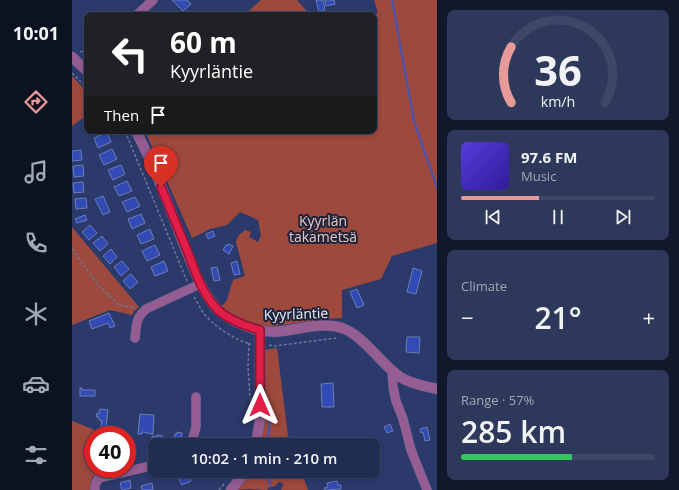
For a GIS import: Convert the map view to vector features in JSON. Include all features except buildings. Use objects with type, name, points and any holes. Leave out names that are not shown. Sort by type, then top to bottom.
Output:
[{"type":"street","points":[[140,12],[153,0]]},
{"type":"street","points":[[74,55],[84,72]]},
{"type":"street","name":"Kyyrläntie","points":[[137,134],[156,173],[200,284],[212,302],[226,316],[245,326],[275,332],[321,326],[343,328],[369,347],[392,370],[407,381],[437,389]]},
{"type":"street","points":[[135,338],[137,320],[146,309],[200,284]]},
{"type":"street","points":[[257,438],[260,419],[260,330]]},
{"type":"street","points":[[392,370],[396,401],[411,450],[427,490]]},
{"type":"street","points":[[193,438],[196,427],[196,397]]},
{"type":"street","points":[[95,490],[95,483],[99,478],[148,467]]},
{"type":"street","points":[[231,490],[241,478]]},
{"type":"path","points":[[74,55],[84,51]]},
{"type":"path","points":[[72,73],[84,72]]},
{"type":"path","points":[[126,134],[190,289],[203,311],[212,322],[227,333],[249,343],[260,345],[274,346],[337,338]]},
{"type":"path","points":[[72,249],[99,286],[119,305],[137,308],[143,312]]},
{"type":"path","points":[[282,340],[283,344]]},
{"type":"path","points":[[249,343],[248,364],[250,404]]},
{"type":"green space","points":[[261,0],[297,0],[307,12],[247,12]]},
{"type":"green space","name":"Kyyrlän takametsä","points":[[374,0],[437,0],[437,243],[392,256],[381,279],[342,290],[342,318],[273,326],[257,325],[245,322],[222,306],[227,300],[233,280],[245,276],[236,242],[238,236],[245,230],[251,232],[249,237],[258,242],[261,235],[258,220],[240,212],[227,225],[210,229],[192,238],[146,134],[377,134],[378,13]]},
{"type":"green space","points":[[72,76],[84,89],[84,117],[72,126]]},
{"type":"green space","points":[[72,227],[139,307],[132,315],[110,310],[72,325]]},
{"type":"green space","points":[[277,348],[289,438],[262,438],[264,420],[264,350]]},
{"type":"green space","points":[[72,421],[85,426],[84,478],[93,478],[90,484],[91,490],[72,490]]},
{"type":"green space","points":[[247,478],[304,478],[308,490],[281,490],[283,485],[279,482],[274,487],[271,486],[267,490],[237,490]]},
{"type":"waterway","points":[[392,0],[414,121],[437,188]]},
{"type":"waterway","points":[[268,438],[271,407]]},
{"type":"waterway","points":[[267,478],[271,486]]},
{"type":"route","points":[[161,187],[200,284],[205,292],[218,309],[233,321],[260,330],[260,405]]}]
